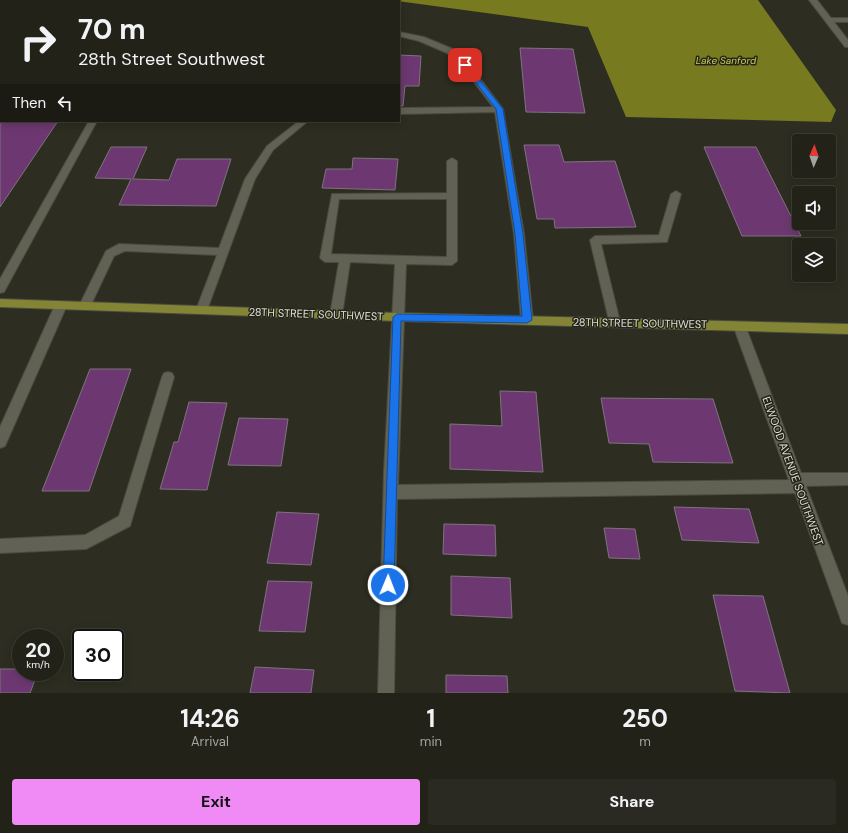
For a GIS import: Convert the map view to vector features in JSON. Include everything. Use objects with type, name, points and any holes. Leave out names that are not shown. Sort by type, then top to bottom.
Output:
[{"type":"main road","name":"28TH STREET SOUTHWEST","points":[[0,303],[397,317],[848,329]]},
{"type":"street","points":[[813,0],[848,45]]},
{"type":"street","points":[[829,20],[848,20]]},
{"type":"street","points":[[400,34],[421,39],[457,54],[499,109],[519,234],[527,320]]},
{"type":"street","points":[[400,111],[499,109]]},
{"type":"street","points":[[0,289],[92,122]]},
{"type":"street","points":[[202,310],[250,179],[270,148],[303,122]]},
{"type":"street","points":[[452,161],[452,196],[452,261],[325,258],[335,196],[452,196]]},
{"type":"street","points":[[614,322],[594,240],[663,239],[676,194]]},
{"type":"street","points":[[85,306],[110,254],[123,247],[222,252]]},
{"type":"street","points":[[336,315],[345,258]]},
{"type":"street","points":[[386,693],[397,317],[401,260]]},
{"type":"street","points":[[0,442],[61,305]]},
{"type":"street","name":"ELWOOD AVENUE SOUTHWEST","points":[[739,325],[848,617]]},
{"type":"street","points":[[0,546],[86,542],[125,521],[168,377]]},
{"type":"street","points":[[391,492],[622,489],[797,483],[848,479]]},
{"type":"water","name":"Lake Sanford","points":[[400,0],[758,0],[836,110],[831,122],[626,117],[588,27],[400,1]]},
{"type":"building","points":[[520,48],[573,49],[585,113],[526,112]]},
{"type":"building","points":[[400,55],[421,56],[419,86],[405,86],[403,106],[400,106]]},
{"type":"building","points":[[2,122],[57,122],[0,207],[0,125]]},
{"type":"building","points":[[524,145],[559,145],[564,162],[615,161],[636,227],[555,228],[554,219],[537,219]]},
{"type":"building","points":[[111,147],[147,147],[133,179],[169,180],[177,159],[231,159],[216,206],[119,205],[131,179],[95,178]]},
{"type":"building","points":[[704,147],[756,147],[792,218],[792,230],[798,230],[801,236],[742,236]]},
{"type":"building","points":[[353,158],[398,159],[395,190],[322,188],[326,169],[352,169]]},
{"type":"building","points":[[90,369],[131,369],[89,491],[42,491]]},
{"type":"building","points":[[500,391],[536,392],[543,472],[450,469],[450,424],[502,426]]},
{"type":"building","points":[[601,398],[713,399],[733,463],[653,462],[649,444],[609,443]]},
{"type":"building","points":[[189,402],[227,403],[207,490],[160,489],[174,442],[178,442]]},
{"type":"building","points":[[239,418],[288,419],[281,466],[228,465]]},
{"type":"building","points":[[674,507],[749,509],[759,543],[682,540]]},
{"type":"building","points":[[277,512],[319,514],[311,565],[267,563]]},
{"type":"building","points":[[444,524],[495,525],[496,556],[443,554]]},
{"type":"building","points":[[604,528],[635,529],[640,559],[609,558]]},
{"type":"building","points":[[451,576],[510,578],[512,618],[451,615]]},
{"type":"building","points":[[268,581],[312,582],[305,632],[259,631]]},
{"type":"building","points":[[713,595],[763,596],[790,693],[735,691]]},
{"type":"building","points":[[255,667],[314,670],[311,693],[250,693]]},
{"type":"building","points":[[0,669],[12,669],[12,681],[35,681],[30,693],[0,693]]},
{"type":"building","points":[[446,675],[507,676],[508,693],[446,693]]},
{"type":"route","points":[[388,585],[397,317],[527,320],[519,234],[499,109],[465,65]]}]
